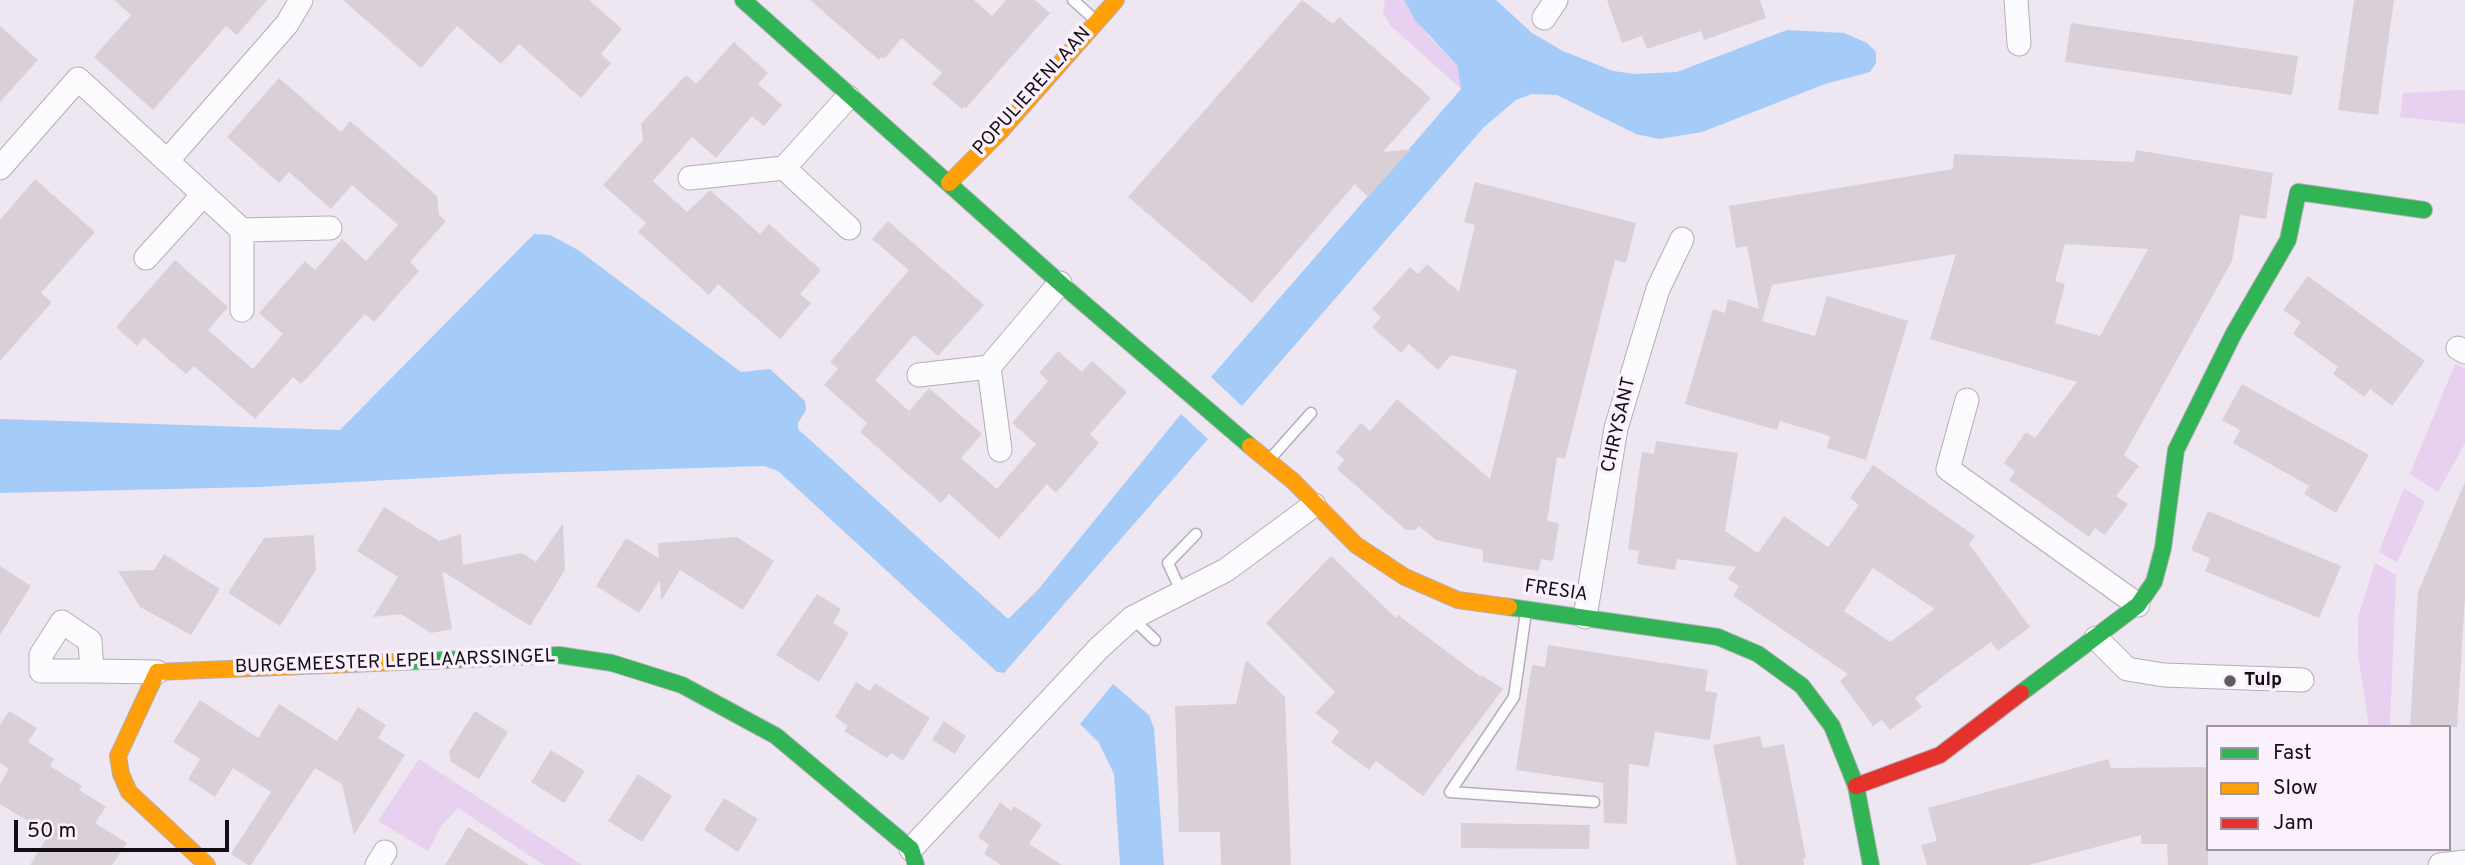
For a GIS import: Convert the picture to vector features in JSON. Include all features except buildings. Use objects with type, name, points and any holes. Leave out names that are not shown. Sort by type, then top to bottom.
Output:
[{"type":"street","points":[[167,161],[287,24],[301,0]]},
{"type":"street","points":[[743,0],[848,97],[950,183],[1060,283],[989,367],[919,375]]},
{"type":"street","name":"POPULIERENLAAN","points":[[950,183],[1116,0]]},
{"type":"street","points":[[2016,0],[2019,44]]},
{"type":"street","points":[[0,169],[78,79],[242,230],[330,228]]},
{"type":"street","points":[[690,178],[783,168],[848,97]]},
{"type":"street","points":[[783,168],[849,228]]},
{"type":"street","points":[[1856,786],[1940,755],[2138,606],[2154,582],[2163,548],[2176,450],[2234,333],[2288,240],[2298,192],[2424,210]]},
{"type":"street","points":[[146,258],[203,195]]},
{"type":"street","points":[[242,230],[242,310]]},
{"type":"street","name":"CHRYSANT","points":[[1585,617],[1616,428],[1658,289],[1682,239]]},
{"type":"street","name":"FRESIA","points":[[1060,283],[1293,481],[1356,545],[1405,577],[1458,600],[1718,637],[1758,654],[1802,686],[1832,726],[1856,786],[1871,865]]},
{"type":"street","points":[[989,367],[1000,450]]},
{"type":"street","points":[[1967,400],[1948,469],[2138,606]]},
{"type":"street","name":"BURGEMEESTER LEPELAARSSINGEL","points":[[92,671],[157,672],[559,655],[612,663],[682,685],[776,736],[914,857],[1099,648],[1132,618],[1226,570],[1314,505]]},
{"type":"street","points":[[2096,638],[2127,669],[2164,675],[2302,680]]},
{"type":"street","points":[[157,672],[118,757],[121,774],[128,792],[207,865]]},
{"type":"street","points":[[2440,865],[2465,862]]},
{"type":"lane","points":[[1073,0],[1097,22]]},
{"type":"lane","points":[[1268,461],[1311,413]]},
{"type":"lane","points":[[1181,592],[1168,563],[1196,534]]},
{"type":"lane","points":[[1527,609],[1514,697],[1450,792],[1594,802]]},
{"type":"lane","points":[[1132,618],[1155,640]]},
{"type":"shaded area","points":[[1385,0],[1404,0],[1429,37],[1457,65],[1461,89],[1391,26],[1383,13]]},
{"type":"shaded area","points":[[2465,90],[2465,124],[2400,117],[2403,93]]},
{"type":"shaded area","points":[[2455,364],[2465,368],[2465,443],[2438,492],[2410,474]]},
{"type":"shaded area","points":[[2404,488],[2425,502],[2397,562],[2379,552]]},
{"type":"shaded area","points":[[2375,563],[2396,575],[2390,725],[2369,725],[2358,653],[2358,618]]},
{"type":"shaded area","points":[[419,759],[582,865],[544,865],[458,808],[442,825],[428,851],[378,821]]},
{"type":"water","points":[[1404,0],[1496,0],[1532,33],[1563,51],[1613,71],[1635,74],[1677,72],[1787,30],[1844,33],[1867,43],[1876,52],[1876,63],[1870,72],[1825,84],[1702,132],[1659,139],[1636,134],[1557,95],[1532,94],[1516,100],[1484,127],[1242,406],[1211,377],[1461,89],[1457,65],[1415,20]]},
{"type":"water","points":[[534,234],[550,235],[578,250],[741,372],[770,369],[805,401],[806,410],[798,423],[798,429],[1008,619],[1037,591],[1181,414],[1208,439],[1004,673],[997,672],[778,471],[764,466],[503,474],[257,487],[0,493],[0,419],[340,430]]},
{"type":"water","points":[[1113,684],[1149,715],[1154,728],[1164,865],[1120,865],[1114,774],[1099,743],[1080,724]]},
{"type":"traffic: fast","points":[[743,0],[1060,283],[1250,446]]},
{"type":"traffic: fast","points":[[2021,693],[2138,605],[2154,582],[2163,548],[2176,450],[2234,333],[2288,240],[2298,192],[2424,210]]},
{"type":"traffic: fast","points":[[1509,607],[1718,637],[1758,654],[1802,686],[1832,726],[1856,786],[1871,865]]},
{"type":"traffic: fast","points":[[398,662],[559,655],[612,663],[682,685],[776,736],[911,849],[916,865]]},
{"type":"traffic: slow","points":[[949,183],[999,133],[1116,0]]},
{"type":"traffic: slow","points":[[1250,446],[1293,481],[1356,545],[1405,577],[1458,600],[1509,607]]},
{"type":"traffic: slow","points":[[207,865],[129,792],[121,774],[118,756],[157,672],[398,662]]},
{"type":"traffic: jam","points":[[1856,786],[1940,755],[2021,693]]},
{"type":"place","name":"Tulp","points":[[2230,681]]}]
